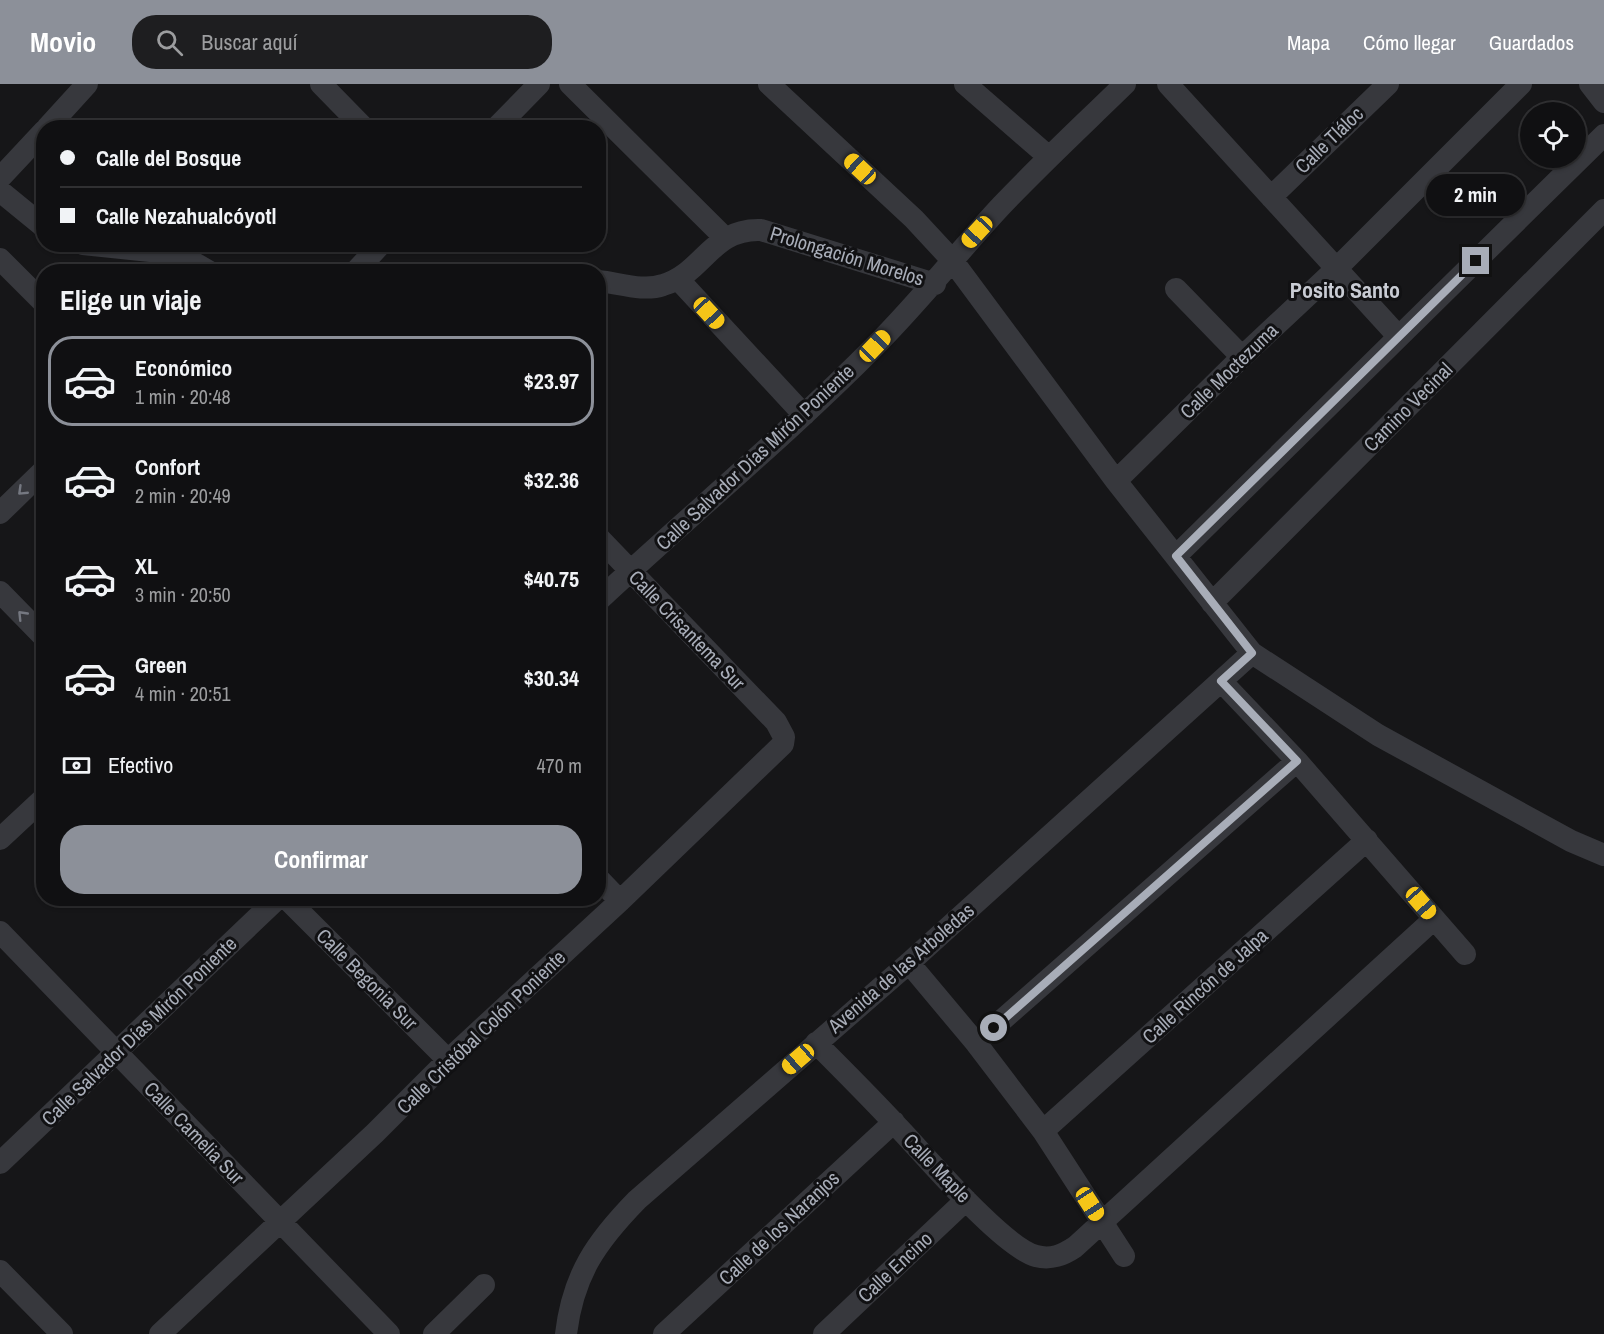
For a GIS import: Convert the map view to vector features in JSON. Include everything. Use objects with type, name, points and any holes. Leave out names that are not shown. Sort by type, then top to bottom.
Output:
[{"type":"street","points":[[54,120],[87,84]]},
{"type":"street","points":[[321,84],[356,120]]},
{"type":"street","points":[[504,120],[538,84]]},
{"type":"street","points":[[570,84],[725,238],[678,279],[651,288],[606,282]]},
{"type":"street","points":[[769,84],[914,219],[952,260],[1116,482],[1252,653],[1378,735],[1571,841],[1604,855]]},
{"type":"street","points":[[964,84],[1049,158]]},
{"type":"street","name":"Calle Salvador Días Mirón Poniente","points":[[606,594],[804,415],[934,284],[952,260],[1049,158],[1125,84]]},
{"type":"street","points":[[1168,84],[1398,336]]},
{"type":"street","name":"Calle Tláloc","points":[[1271,197],[1388,84]]},
{"type":"street","name":"Calle Moctezuma","points":[[1116,482],[1242,357],[1336,269],[1521,84]]},
{"type":"street","points":[[1590,84],[1604,102]]},
{"type":"street","points":[[1176,556],[1604,135]]},
{"type":"street","points":[[0,178],[36,140]]},
{"type":"street","points":[[0,191],[36,220]]},
{"type":"street","name":"Camino Vecinal","points":[[1212,603],[1604,210]]},
{"type":"street","name":"Prolongación Morelos","points":[[725,238],[747,229],[762,230],[934,284]]},
{"type":"street","points":[[170,252],[179,254],[196,264]]},
{"type":"street","points":[[362,264],[374,252]]},
{"type":"street","points":[[0,259],[36,295]]},
{"type":"street","points":[[678,279],[804,415]]},
{"type":"street","points":[[1176,289],[1242,357]]},
{"type":"street","points":[[0,513],[36,478]]},
{"type":"street","name":"Calle Crisantema Sur","points":[[606,545],[776,722]]},
{"type":"street","points":[[0,592],[36,629]]},
{"type":"street","name":"Avenida de las Arboledas","points":[[566,1334],[569,1308],[583,1267],[606,1232],[637,1200],[909,963],[1252,653]]},
{"type":"street","points":[[1221,681],[1297,761],[1465,954]]},
{"type":"street","name":"Calle Cristóbal Colón Poniente","points":[[160,1334],[779,750],[784,737],[776,722]]},
{"type":"street","points":[[976,1043],[1297,761]]},
{"type":"street","points":[[0,839],[36,805]]},
{"type":"street","name":"Calle Rincón de Jalpa","points":[[1043,1131],[1367,840]]},
{"type":"street","points":[[606,886],[620,901]]},
{"type":"street","name":"Calle Salvador Días Mirón Poniente","points":[[0,1163],[270,906]]},
{"type":"street","name":"Calle Begonia Sur","points":[[294,906],[448,1060]]},
{"type":"street","points":[[1102,1222],[1434,919]]},
{"type":"street","name":"Calle Camelia Sur","points":[[0,932],[388,1334]]},
{"type":"street","points":[[909,963],[976,1043],[1043,1131],[1124,1256]]},
{"type":"street","name":"Calle Maple","points":[[816,1043],[894,1122],[966,1200],[1025,1252],[1048,1258],[1062,1255],[1075,1247],[1102,1222]]},
{"type":"street","name":"Calle de los Naranjos","points":[[664,1334],[894,1122]]},
{"type":"street","name":"Calle Encino","points":[[824,1334],[966,1200]]},
{"type":"street","points":[[0,1271],[62,1334]]},
{"type":"street","points":[[434,1334],[484,1285]]},
{"type":"district","name":"Posito Santo","points":[[1345,290]]},
{"type":"route","points":[[994,1028],[1297,761],[1221,681],[1252,653],[1176,556],[1476,261]]}]
